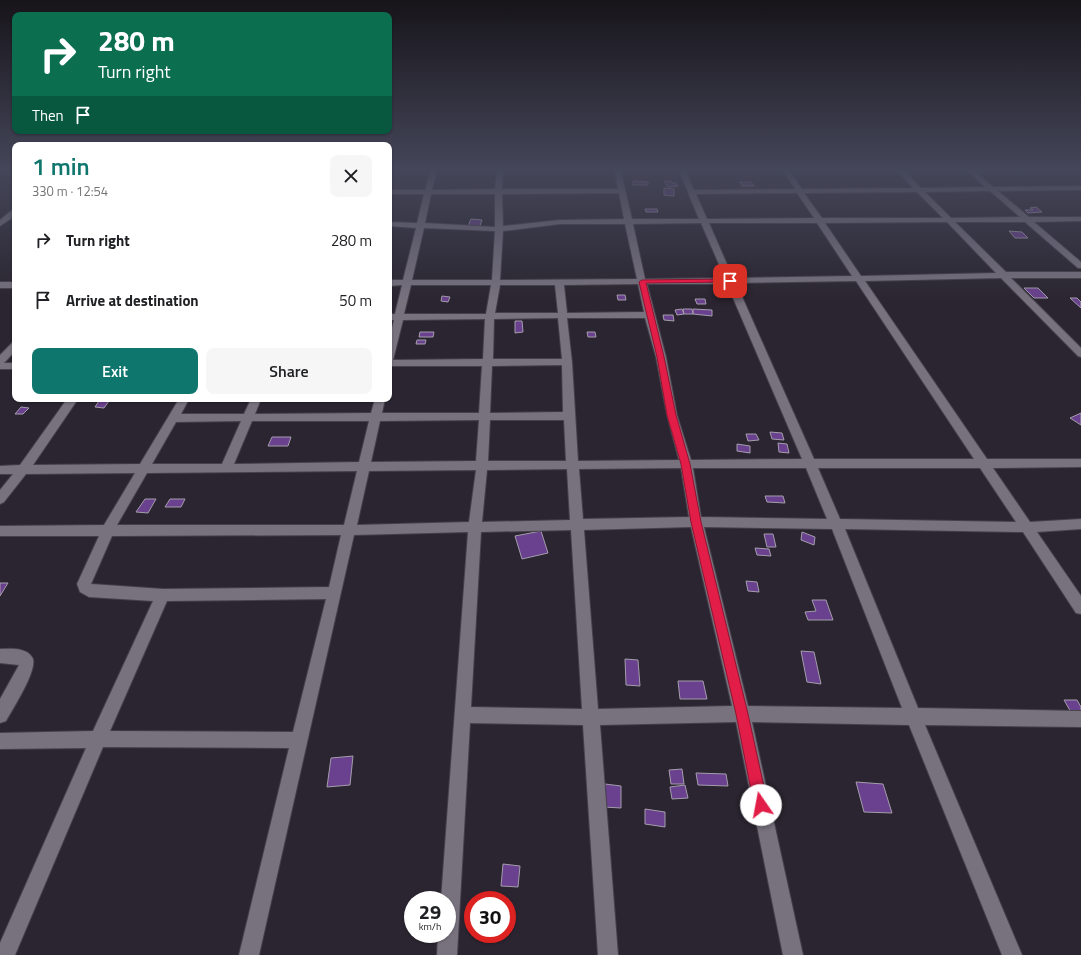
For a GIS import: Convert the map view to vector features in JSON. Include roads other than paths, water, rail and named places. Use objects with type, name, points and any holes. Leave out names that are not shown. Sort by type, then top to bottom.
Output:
[{"type":"street","points":[[392,346],[423,213]]},
{"type":"street","points":[[447,955],[464,716],[475,527],[482,466],[483,416],[490,316],[496,282],[499,213]]},
{"type":"street","points":[[627,213],[649,315],[661,357],[672,415],[686,464],[696,522],[742,714],[792,955]]},
{"type":"street","points":[[701,213],[836,524],[1012,955]]},
{"type":"street","points":[[814,213],[1081,608]]},
{"type":"street","points":[[943,213],[1002,275],[1081,353]]},
{"type":"street","points":[[1019,213],[1081,266]]},
{"type":"street","points":[[0,224],[12,214]]},
{"type":"street","points":[[392,224],[499,229],[560,222],[820,222],[1081,219]]},
{"type":"street","points":[[392,283],[730,281],[1002,275],[1081,275]]},
{"type":"street","points":[[559,282],[567,362],[576,525],[608,955]]},
{"type":"street","points":[[0,285],[12,285]]},
{"type":"street","points":[[392,317],[649,315]]},
{"type":"street","points":[[0,361],[12,348]]},
{"type":"street","points":[[392,363],[567,362]]},
{"type":"street","points":[[0,366],[12,366]]},
{"type":"street","points":[[0,499],[23,470],[71,402]]},
{"type":"street","points":[[182,402],[108,530],[84,584],[85,588],[89,591],[163,595],[334,593]]},
{"type":"street","points":[[226,468],[255,402]]},
{"type":"street","points":[[249,955],[379,402]]},
{"type":"street","points":[[173,418],[569,416]]},
{"type":"street","points":[[0,470],[143,470],[686,464],[810,465],[1081,463]]},
{"type":"street","points":[[0,531],[349,530],[696,522],[1027,527],[1081,524]]},
{"type":"street","points":[[5,955],[98,739],[163,595]]},
{"type":"street","points":[[0,656],[21,657],[27,662],[26,668],[0,715]]},
{"type":"street","points":[[464,716],[590,717],[742,714],[914,718],[1081,719]]},
{"type":"street","points":[[0,741],[98,739],[299,740]]}]
